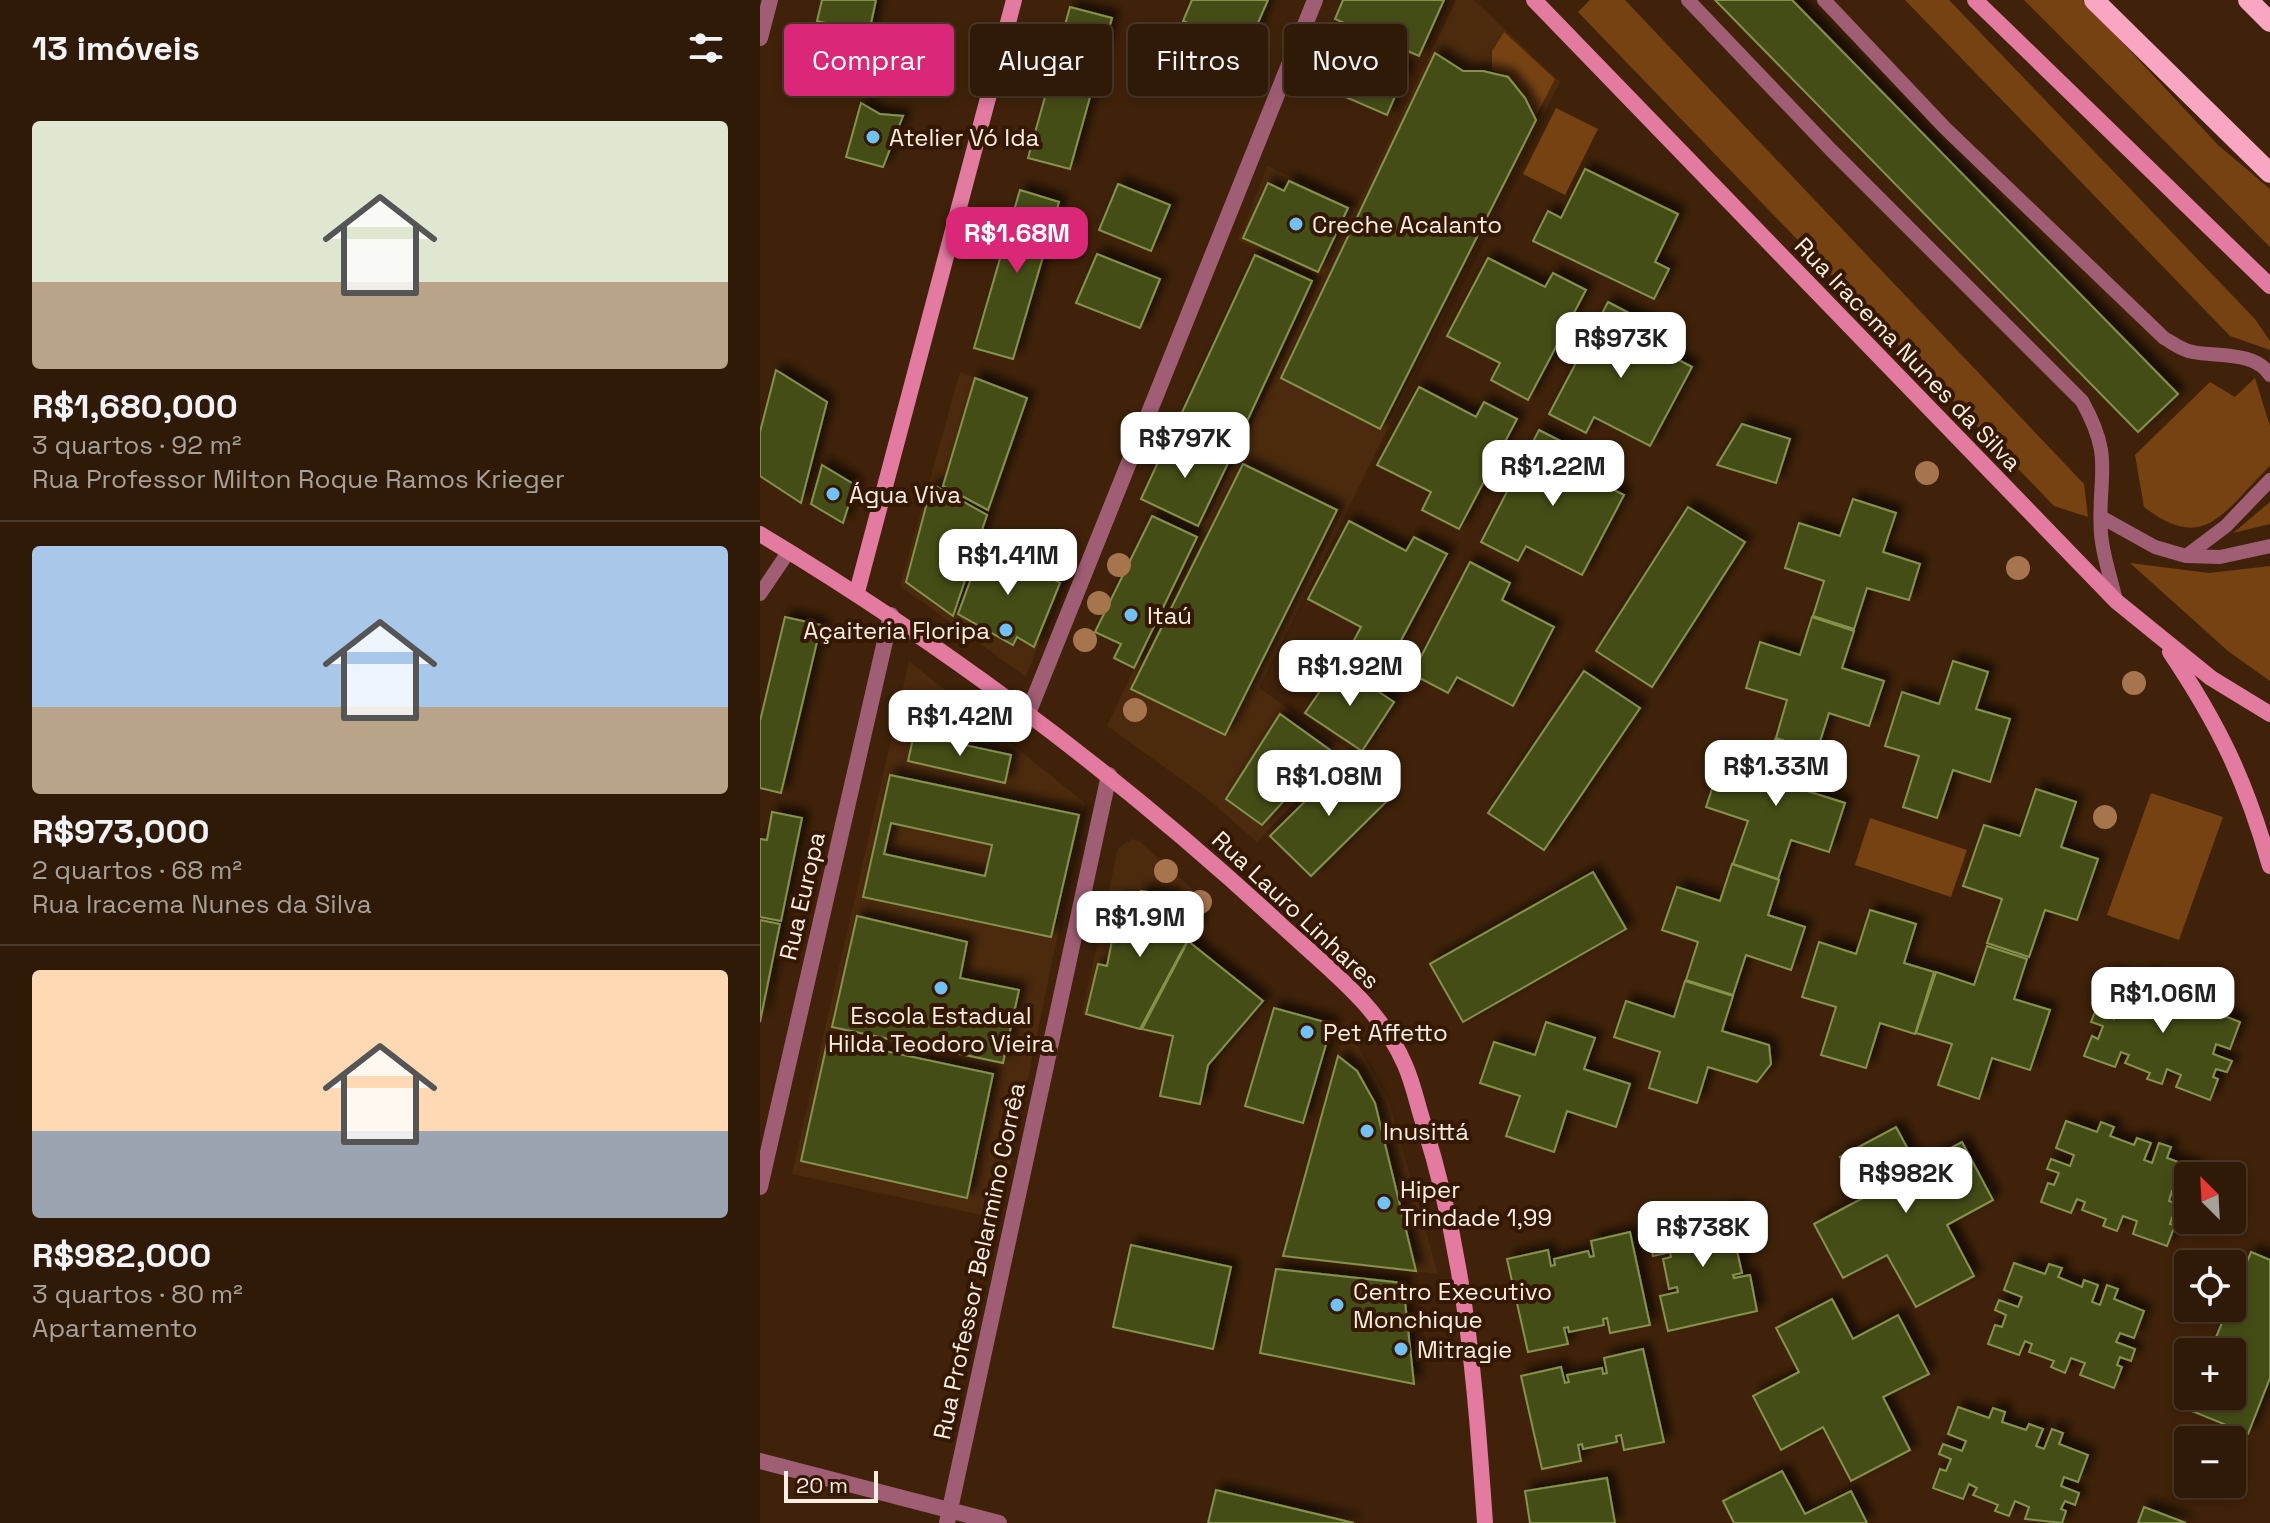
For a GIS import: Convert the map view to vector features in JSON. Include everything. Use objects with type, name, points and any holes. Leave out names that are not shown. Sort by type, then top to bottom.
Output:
[{"type":"main road","points":[[2094,0],[2270,173]]},
{"type":"main road","points":[[2248,0],[2270,22]]},
{"type":"street","points":[[760,38],[770,0]]},
{"type":"street","points":[[857,592],[1014,0]]},
{"type":"street","points":[[1029,711],[1315,0]]},
{"type":"street","name":"Rua Iracema Nunes da Silva","points":[[1534,0],[2116,601],[2211,678],[2270,714]]},
{"type":"street","points":[[1975,0],[2270,286]]},
{"type":"street","name":"Rua Lauro Linhares","points":[[760,534],[857,592],[1029,711],[1109,775],[1343,981],[1381,1025],[1405,1064],[1439,1170],[1457,1247],[1474,1369],[1485,1523]]},
{"type":"street","name":"Rua Europa","points":[[760,1187],[891,615]]},
{"type":"street","points":[[2163,642],[2207,708],[2231,753],[2251,799],[2270,866]]},
{"type":"street","name":"Rua Professor Belarmino Corrêa","points":[[948,1517],[1109,775]]},
{"type":"street","points":[[760,1461],[948,1517],[999,1523]]},
{"type":"lane","points":[[1688,0],[1831,150],[2082,401],[2102,446],[2105,474],[2102,547],[2116,601]]},
{"type":"lane","points":[[1824,0],[1945,128],[2164,338],[2189,352],[2228,355],[2260,364],[2270,375]]},
{"type":"lane","points":[[2186,556],[2226,526],[2270,480]]},
{"type":"lane","points":[[2101,517],[2155,547],[2186,556],[2220,557],[2270,546]]},
{"type":"lane","points":[[760,594],[789,551]]},
{"type":"shaded area","points":[[1456,0],[1474,0],[1560,82],[1259,688],[1345,748],[1257,842],[1203,795],[1107,726],[1322,278],[1238,240],[1268,166],[1356,208]]},
{"type":"shaded area","points":[[1590,0],[1625,0],[2084,484],[2088,517],[2054,506],[1578,12]]},
{"type":"shaded area","points":[[1905,0],[1949,0],[2255,319],[2270,341],[2270,350],[2230,336]]},
{"type":"shaded area","points":[[2024,0],[2083,0],[2218,145],[2270,189],[2270,247]]},
{"type":"shaded area","points":[[1504,32],[1555,79],[1536,116],[1514,82],[1492,70],[1492,51]]},
{"type":"shaded area","points":[[1556,108],[1598,129],[1565,195],[1523,174]]},
{"type":"shaded area","points":[[960,372],[1028,396],[984,531],[1066,575],[1026,677],[900,586]]},
{"type":"shaded area","points":[[2255,378],[2270,426],[2270,466],[2226,511],[2199,527],[2183,527],[2165,521],[2144,507],[2135,455],[2210,382],[2235,397]]},
{"type":"shaded area","points":[[2270,502],[2270,524],[2233,533]]},
{"type":"shaded area","points":[[2130,563],[2209,573],[2270,566],[2270,681],[2228,651]]},
{"type":"shaded area","name":"Escola Estadual Hilda Teodoro Vieira","points":[[909,661],[1085,803],[999,1219],[792,1174]]},
{"type":"shaded area","points":[[2151,793],[2223,817],[2179,940],[2107,915]]},
{"type":"shaded area","points":[[1870,818],[1967,850],[1951,897],[1855,865]]},
{"type":"shaded area","points":[[1132,839],[1139,841],[1208,903],[1141,1029],[1082,1014],[1118,848]]},
{"type":"shaded area","points":[[1346,1025],[1389,1101],[1438,1274],[1282,1257]]},
{"type":"building","points":[[822,0],[876,0],[871,24],[817,21]]},
{"type":"building","points":[[1192,0],[1268,0],[1258,24],[1190,24],[1183,21]]},
{"type":"building","points":[[1343,0],[1444,0],[1419,56],[1407,51],[1407,24],[1346,24],[1335,19]]},
{"type":"building","points":[[1715,0],[1792,0],[2178,394],[2138,432]]},
{"type":"building","points":[[1070,7],[1112,18],[1110,24],[1065,24]]},
{"type":"building","points":[[1435,53],[1463,71],[1483,71],[1508,77],[1525,98],[1536,120],[1380,429],[1281,378]]},
{"type":"building","points":[[1045,96],[1090,96],[1070,169],[1028,158]]},
{"type":"building","points":[[1343,96],[1395,96],[1387,115]]},
{"type":"building","name":"Atelier Vó Ida","points":[[861,103],[880,114],[903,116],[883,167],[846,157]]},
{"type":"building","points":[[1585,169],[1678,214],[1655,262],[1669,269],[1654,299],[1533,241],[1548,211],[1561,218]]},
{"type":"building","name":"Creche Acalanto","points":[[1289,181],[1348,208],[1318,272],[1243,238],[1268,183],[1284,191]]},
{"type":"building","points":[[1118,184],[1170,205],[1151,251],[1099,230]]},
{"type":"building","points":[[1020,190],[1059,202],[1013,359],[974,348]]},
{"type":"building","points":[[1097,254],[1160,279],[1140,328],[1076,303]]},
{"type":"building","points":[[1255,255],[1312,281],[1236,445],[1179,419]]},
{"type":"building","points":[[1488,258],[1545,287],[1553,273],[1586,290],[1528,400],[1491,380],[1500,363],[1447,336]]},
{"type":"building","points":[[1608,302],[1648,323],[1639,339],[1692,367],[1650,446],[1594,417],[1586,433],[1549,414]]},
{"type":"building","points":[[776,370],[827,402],[801,503],[760,476],[760,432]]},
{"type":"building","points":[[975,378],[1027,398],[988,510],[943,486]]},
{"type":"building","points":[[1419,387],[1476,417],[1484,402],[1517,419],[1459,529],[1422,510],[1431,492],[1377,465]]},
{"type":"building","points":[[1742,424],[1790,439],[1776,483],[1717,465]]},
{"type":"building","points":[[1539,430],[1580,451],[1571,468],[1624,495],[1582,575],[1526,546],[1518,561],[1481,542]]},
{"type":"building","points":[[1171,434],[1229,461],[1198,526],[1141,499]]},
{"type":"building","points":[[1243,464],[1337,510],[1225,735],[1131,689]]},
{"type":"building","name":"Água Viva","points":[[822,465],[855,485],[843,523],[811,504]]},
{"type":"building","points":[[932,484],[987,515],[953,616],[906,582]]},
{"type":"building","points":[[1853,499],[1896,513],[1883,552],[1920,564],[1909,600],[1867,588],[1854,629],[1813,616],[1824,581],[1785,568],[1799,523],[1840,536]]},
{"type":"building","points":[[1688,507],[1745,542],[1652,687],[1596,651]]},
{"type":"building","points":[[1152,516],[1197,537],[1134,668],[1114,658],[1121,644],[1095,632]]},
{"type":"building","points":[[1349,521],[1406,551],[1414,537],[1447,554],[1389,663],[1352,644],[1361,627],[1308,599]]},
{"type":"building","points":[[985,541],[1060,583],[1034,647],[1017,637],[1013,645],[958,614]]},
{"type":"building","points":[[1470,562],[1510,583],[1502,600],[1554,627],[1513,706],[1457,677],[1448,693],[1412,674]]},
{"type":"building","points":[[785,617],[821,625],[781,793],[760,788],[760,721]]},
{"type":"building","points":[[1812,617],[1854,631],[1842,668],[1884,681],[1869,726],[1829,713],[1817,751],[1776,738],[1787,700],[1746,688],[1760,642],[1800,655]]},
{"type":"building","points":[[1953,661],[1988,672],[1976,709],[2010,719],[1990,782],[1953,770],[1937,818],[1903,807],[1919,756],[1885,746],[1902,692],[1939,704]]},
{"type":"building","points":[[1338,665],[1394,702],[1362,751],[1305,713]]},
{"type":"building","points":[[1584,671],[1640,708],[1544,850],[1488,813]]},
{"type":"building","points":[[1280,714],[1330,750],[1262,825],[1226,799]]},
{"type":"building","points":[[914,734],[1011,755],[1005,783],[908,761]]},
{"type":"building","points":[[1775,739],[1817,752],[1804,790],[1845,803],[1829,852],[1791,840],[1778,879],[1733,864],[1748,821],[1706,807],[1721,762],[1762,775]]},
{"type":"building","points":[[1347,760],[1388,800],[1311,876],[1270,836]]},
{"type":"building","points":[[890,775],[1079,815],[1051,937],[863,897]],"holes":[[[891,823],[992,845],[985,876],[884,854]]]},
{"type":"building","points":[[2036,789],[2076,802],[2061,847],[2098,859],[2077,920],[2045,910],[2029,957],[1987,943],[2002,899],[1963,886],[1984,825],[2020,836]]},
{"type":"building","points":[[772,812],[802,818],[781,921],[760,917],[760,839],[767,840]]},
{"type":"building","points":[[1732,864],[1779,880],[1768,915],[1805,927],[1791,970],[1746,955],[1733,995],[1686,980],[1698,942],[1662,930],[1677,887],[1720,901]]},
{"type":"building","points":[[1593,872],[1626,929],[1463,1022],[1430,964]]},
{"type":"building","points":[[1141,891],[1174,896],[1171,911],[1201,915],[1140,1029],[1086,1014],[1098,964],[1107,966],[1120,900],[1138,904]]},
{"type":"building","points":[[1870,910],[1916,924],[1904,963],[1934,972],[1915,1034],[1880,1023],[1866,1068],[1821,1055],[1836,1007],[1802,997],[1819,942],[1856,954]]},
{"type":"building","points":[[857,916],[967,942],[960,978],[1019,990],[1003,1063],[832,1027]]},
{"type":"building","points":[[760,920],[780,924],[760,1022]]},
{"type":"building","points":[[1188,941],[1263,1001],[1208,1065],[1200,1104],[1160,1096],[1173,1036],[1142,1029]]},
{"type":"building","points":[[1987,946],[2027,959],[2014,999],[2050,1010],[2030,1070],[1992,1058],[1979,1099],[1938,1085],[1952,1044],[1916,1033],[1936,972],[1974,985]]},
{"type":"building","points":[[2111,975],[2141,986],[2145,975],[2158,980],[2154,989],[2178,998],[2181,991],[2195,996],[2188,1013],[2196,1017],[2203,996],[2214,1001],[2211,1011],[2240,1022],[2230,1049],[2216,1044],[2213,1054],[2232,1061],[2227,1072],[2216,1069],[2213,1077],[2218,1079],[2210,1100],[2176,1087],[2181,1075],[2167,1069],[2162,1084],[2147,1079],[2150,1073],[2125,1063],[2129,1055],[2121,1052],[2115,1067],[2084,1056],[2092,1036],[2098,1039],[2103,1026],[2091,1022],[2095,1012],[2114,1019],[2118,1008],[2100,1002]]},
{"type":"building","points":[[1685,981],[1733,996],[1722,1031],[1769,1045],[1771,1064],[1757,1082],[1708,1067],[1697,1103],[1649,1088],[1660,1052],[1614,1037],[1626,1001],[1674,1017]]},
{"type":"building","points":[[1274,1008],[1332,1024],[1303,1123],[1245,1106]]},
{"type":"building","points":[[1546,1022],[1595,1038],[1584,1069],[1630,1084],[1616,1127],[1567,1111],[1554,1152],[1506,1136],[1520,1096],[1480,1083],[1494,1042],[1535,1055]]},
{"type":"building","points":[[828,1039],[993,1074],[967,1198],[801,1161]]},
{"type":"building","points":[[1338,1056],[1357,1071],[1375,1103],[1416,1271],[1283,1256]]},
{"type":"building","points":[[2066,1121],[2097,1132],[2101,1122],[2114,1127],[2110,1136],[2134,1145],[2137,1138],[2151,1143],[2144,1160],[2152,1163],[2159,1143],[2171,1147],[2167,1158],[2178,1162],[2174,1162],[2174,1192],[2169,1201],[2174,1203],[2170,1224],[2174,1228],[2167,1246],[2133,1234],[2137,1221],[2123,1216],[2117,1231],[2103,1226],[2106,1219],[2082,1210],[2085,1202],[2077,1199],[2071,1213],[2041,1202],[2048,1183],[2054,1185],[2059,1173],[2047,1169],[2051,1159],[2070,1166],[2074,1155],[2056,1148]]},
{"type":"building","points":[[1896,1127],[1917,1166],[1962,1142],[1993,1200],[1947,1225],[1974,1276],[1916,1307],[1887,1255],[1843,1278],[1814,1224],[1863,1198],[1840,1157]]},
{"type":"building","points":[[1737,1208],[1743,1237],[1726,1241],[1727,1244],[1735,1242],[1742,1273],[1733,1275],[1734,1278],[1750,1275],[1757,1311],[1668,1331],[1660,1296],[1678,1292],[1677,1287],[1669,1289],[1663,1259],[1671,1257],[1670,1252],[1653,1256],[1647,1227]]},
{"type":"building","points":[[1630,1232],[1650,1325],[1610,1333],[1607,1318],[1603,1319],[1604,1325],[1569,1332],[1568,1327],[1564,1328],[1568,1344],[1528,1352],[1507,1259],[1548,1250],[1551,1266],[1555,1265],[1554,1259],[1588,1251],[1590,1257],[1594,1256],[1591,1241]]},
{"type":"building","points":[[1131,1245],[1231,1267],[1213,1349],[1113,1327]]},
{"type":"building","points":[[2251,1252],[2270,1260],[2270,1378],[2248,1434],[2246,1426],[2228,1426],[2189,1410],[2246,1410],[2246,1338],[2216,1338],[2222,1322],[2246,1322],[2246,1264]]},
{"type":"building","points":[[2014,1263],[2045,1274],[2049,1264],[2062,1268],[2058,1277],[2082,1287],[2084,1280],[2098,1285],[2092,1302],[2100,1305],[2107,1285],[2118,1289],[2114,1299],[2144,1311],[2134,1338],[2120,1333],[2116,1342],[2135,1349],[2131,1361],[2120,1357],[2117,1365],[2122,1367],[2114,1388],[2080,1375],[2085,1363],[2071,1358],[2065,1373],[2051,1367],[2054,1361],[2029,1352],[2032,1344],[2025,1341],[2019,1355],[1988,1344],[1995,1325],[2002,1327],[2006,1315],[1995,1310],[1999,1300],[2018,1307],[2022,1297],[2004,1290]]},
{"type":"building","name":"Centro Executivo Monchique","points":[[1276,1269],[1403,1283],[1414,1384],[1260,1353]]},
{"type":"building","points":[[1832,1299],[1853,1339],[1898,1315],[1929,1374],[1883,1397],[1910,1450],[1851,1481],[1823,1427],[1781,1450],[1753,1396],[1799,1372],[1776,1328]]},
{"type":"building","points":[[1643,1349],[1664,1442],[1624,1450],[1621,1435],[1616,1436],[1617,1442],[1583,1449],[1582,1444],[1578,1445],[1581,1461],[1542,1469],[1521,1376],[1561,1367],[1565,1383],[1569,1382],[1567,1375],[1602,1368],[1603,1374],[1607,1373],[1604,1358]]},
{"type":"building","points":[[1958,1407],[1989,1418],[1993,1408],[2005,1412],[2002,1422],[2026,1430],[2029,1424],[2043,1429],[2036,1446],[2044,1449],[2052,1429],[2063,1433],[2059,1444],[2088,1455],[2078,1482],[2064,1477],[2061,1486],[2079,1493],[2075,1505],[2065,1501],[2061,1509],[2066,1511],[2062,1523],[2025,1519],[2029,1507],[2015,1501],[2009,1516],[1995,1511],[1998,1505],[1973,1495],[1977,1488],[1969,1484],[1963,1499],[1933,1488],[1940,1469],[1946,1471],[1951,1459],[1939,1454],[1943,1444],[1962,1451],[1966,1441],[1948,1434]]},
{"type":"building","points":[[1782,1471],[1805,1514],[1851,1491],[1867,1523],[1734,1523],[1723,1501]]},
{"type":"building","points":[[1607,1478],[1615,1523],[1530,1523],[1525,1491]]},
{"type":"building","points":[[1216,1490],[1354,1523],[1208,1523]]},
{"type":"building","points":[[2144,1507],[2186,1523],[2138,1523]]},
{"type":"place","name":"Atelier Vó Ida","points":[[873,137]]},
{"type":"place","name":"Creche Acalanto","points":[[1296,224]]},
{"type":"place","name":"Água Viva","points":[[833,494]]},
{"type":"place","name":"Itaú","points":[[1131,615]]},
{"type":"place","name":"Açaiteria Floripa","points":[[1006,630]]},
{"type":"place","name":"Escola Estadual Hilda Teodoro Vieira","points":[[941,988]]},
{"type":"place","name":"Pet Affetto","points":[[1307,1032]]},
{"type":"place","name":"Inusittá","points":[[1367,1131]]},
{"type":"place","name":"Hiper Trindade 1,99","points":[[1384,1203]]},
{"type":"place","name":"Centro Executivo Monchique","points":[[1337,1305]]},
{"type":"place","name":"Mitragie","points":[[1401,1349]]}]
